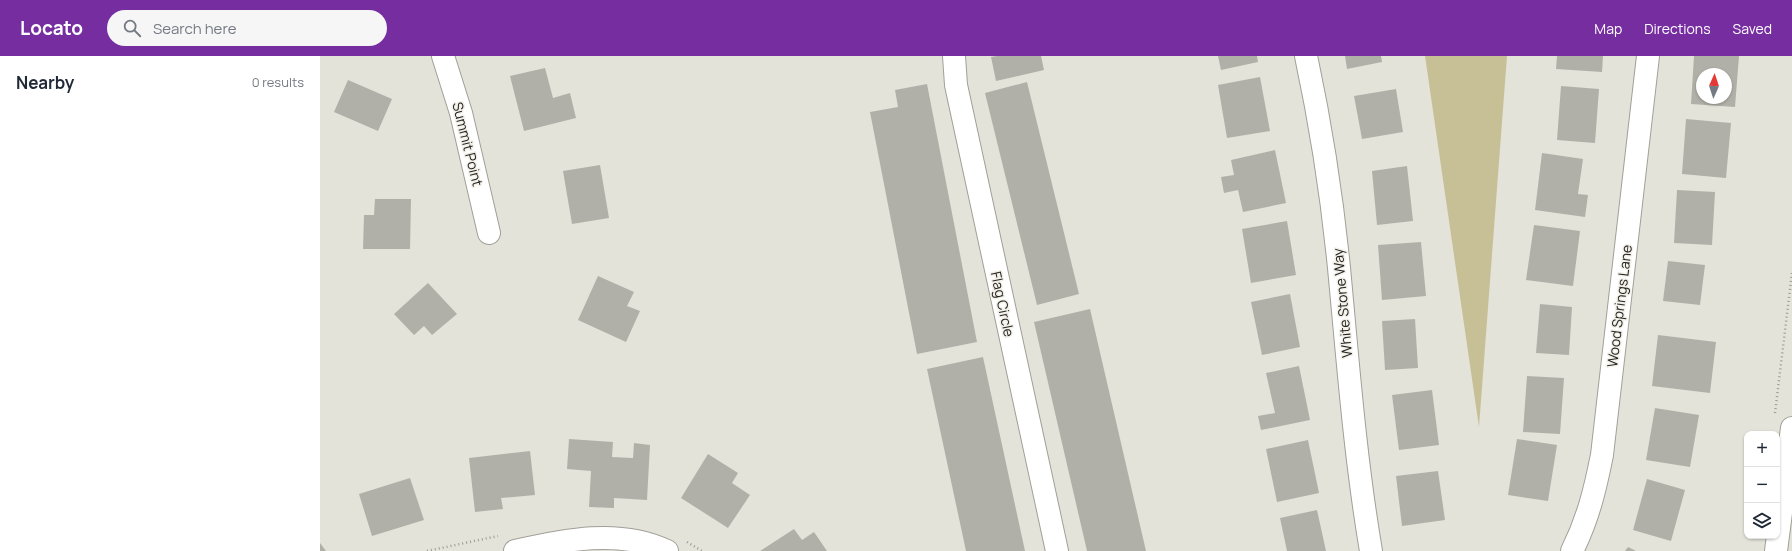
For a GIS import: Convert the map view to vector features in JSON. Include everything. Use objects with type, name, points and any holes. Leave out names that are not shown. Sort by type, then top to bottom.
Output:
[{"type":"street","name":"Summit Point","points":[[443,56],[461,113],[489,233]]},
{"type":"street","name":"Flag Circle","points":[[954,56],[956,85],[1057,551]]},
{"type":"street","name":"White Stone Way","points":[[1306,56],[1319,116],[1330,194],[1339,267],[1351,405],[1371,551]]},
{"type":"street","name":"Wood Springs Lane","points":[[1572,551],[1583,529],[1594,498],[1602,455],[1648,56]]},
{"type":"street","points":[[1776,551],[1783,423]]},
{"type":"street","points":[[515,551],[575,539],[605,538],[636,540],[667,551]]},
{"type":"path","points":[[1783,423],[1792,272]]},
{"type":"shaded area","points":[[1425,56],[1507,56],[1479,427]]},
{"type":"building","points":[[1041,56],[1044,70],[996,81],[991,57]]},
{"type":"building","points":[[1218,56],[1257,56],[1258,62],[1221,70]]},
{"type":"building","points":[[1345,56],[1381,56],[1382,62],[1347,69]]},
{"type":"building","points":[[1557,56],[1603,56],[1602,72],[1556,69]]},
{"type":"building","points":[[1694,56],[1739,56],[1735,107],[1691,104]]},
{"type":"building","points":[[545,68],[553,98],[570,93],[576,118],[524,131],[510,76]]},
{"type":"building","points":[[1260,77],[1270,131],[1227,138],[1218,85]]},
{"type":"building","points":[[348,80],[392,99],[378,131],[334,112]]},
{"type":"building","points":[[1027,82],[1079,294],[1037,305],[985,93]]},
{"type":"building","points":[[927,84],[977,342],[917,354],[870,112],[898,107],[895,90]]},
{"type":"building","points":[[1561,86],[1599,89],[1595,143],[1557,140]]},
{"type":"building","points":[[1396,89],[1403,132],[1362,139],[1354,96]]},
{"type":"building","points":[[1686,119],[1731,123],[1726,178],[1682,174]]},
{"type":"building","points":[[1275,150],[1286,203],[1243,212],[1238,190],[1224,193],[1221,177],[1234,175],[1231,160]]},
{"type":"building","points":[[1542,153],[1583,159],[1578,194],[1588,195],[1585,217],[1535,210]]},
{"type":"building","points":[[600,165],[609,218],[572,224],[563,171]]},
{"type":"building","points":[[1407,166],[1413,221],[1377,225],[1372,171]]},
{"type":"building","points":[[1677,190],[1715,192],[1712,245],[1674,243]]},
{"type":"building","points":[[375,199],[411,199],[410,249],[363,249],[364,215],[374,215]]},
{"type":"building","points":[[1287,221],[1296,275],[1251,283],[1242,229]]},
{"type":"building","points":[[1534,225],[1580,231],[1573,286],[1526,280]]},
{"type":"building","points":[[1421,242],[1426,296],[1382,300],[1378,245]]},
{"type":"building","points":[[1668,261],[1705,265],[1700,305],[1663,301]]},
{"type":"building","points":[[598,276],[634,292],[627,306],[640,311],[626,342],[578,320]]},
{"type":"building","points":[[428,283],[457,314],[432,335],[424,326],[414,335],[394,314]]},
{"type":"building","points":[[1290,294],[1300,347],[1262,355],[1251,302]]},
{"type":"building","points":[[1540,304],[1572,307],[1569,355],[1536,353]]},
{"type":"building","points":[[1090,309],[1146,551],[1087,551],[1034,322]]},
{"type":"building","points":[[1415,319],[1418,368],[1385,370],[1382,321]]},
{"type":"building","points":[[1658,335],[1716,342],[1710,393],[1652,386]]},
{"type":"building","points":[[983,357],[1025,551],[966,551],[927,369]]},
{"type":"building","points":[[1299,366],[1310,420],[1261,430],[1258,416],[1275,413],[1266,373]]},
{"type":"building","points":[[1527,376],[1564,378],[1560,434],[1523,432]]},
{"type":"building","points":[[1432,390],[1439,445],[1399,450],[1392,395]]},
{"type":"building","points":[[1655,408],[1699,415],[1690,467],[1646,460]]},
{"type":"building","points":[[569,439],[613,442],[612,457],[633,458],[634,443],[650,445],[647,500],[614,498],[614,508],[589,507],[591,471],[567,469]]},
{"type":"building","points":[[1517,439],[1557,445],[1548,501],[1508,495]]},
{"type":"building","points":[[1308,440],[1319,493],[1277,502],[1266,449]]},
{"type":"building","points":[[530,451],[535,495],[501,498],[503,509],[475,512],[469,458]]},
{"type":"building","points":[[708,454],[738,473],[732,483],[750,495],[728,528],[681,498]]},
{"type":"building","points":[[1438,471],[1445,520],[1402,526],[1396,476]]},
{"type":"building","points":[[410,478],[424,520],[372,536],[359,494]]},
{"type":"building","points":[[1647,479],[1685,490],[1671,541],[1633,530]]},
{"type":"building","points":[[1317,510],[1326,551],[1287,551],[1280,518]]},
{"type":"building","points":[[794,529],[802,540],[814,532],[827,551],[760,551]]},
{"type":"building","points":[[320,543],[326,551],[320,551]]},
{"type":"building","points":[[1628,547],[1636,551],[1625,551]]}]
